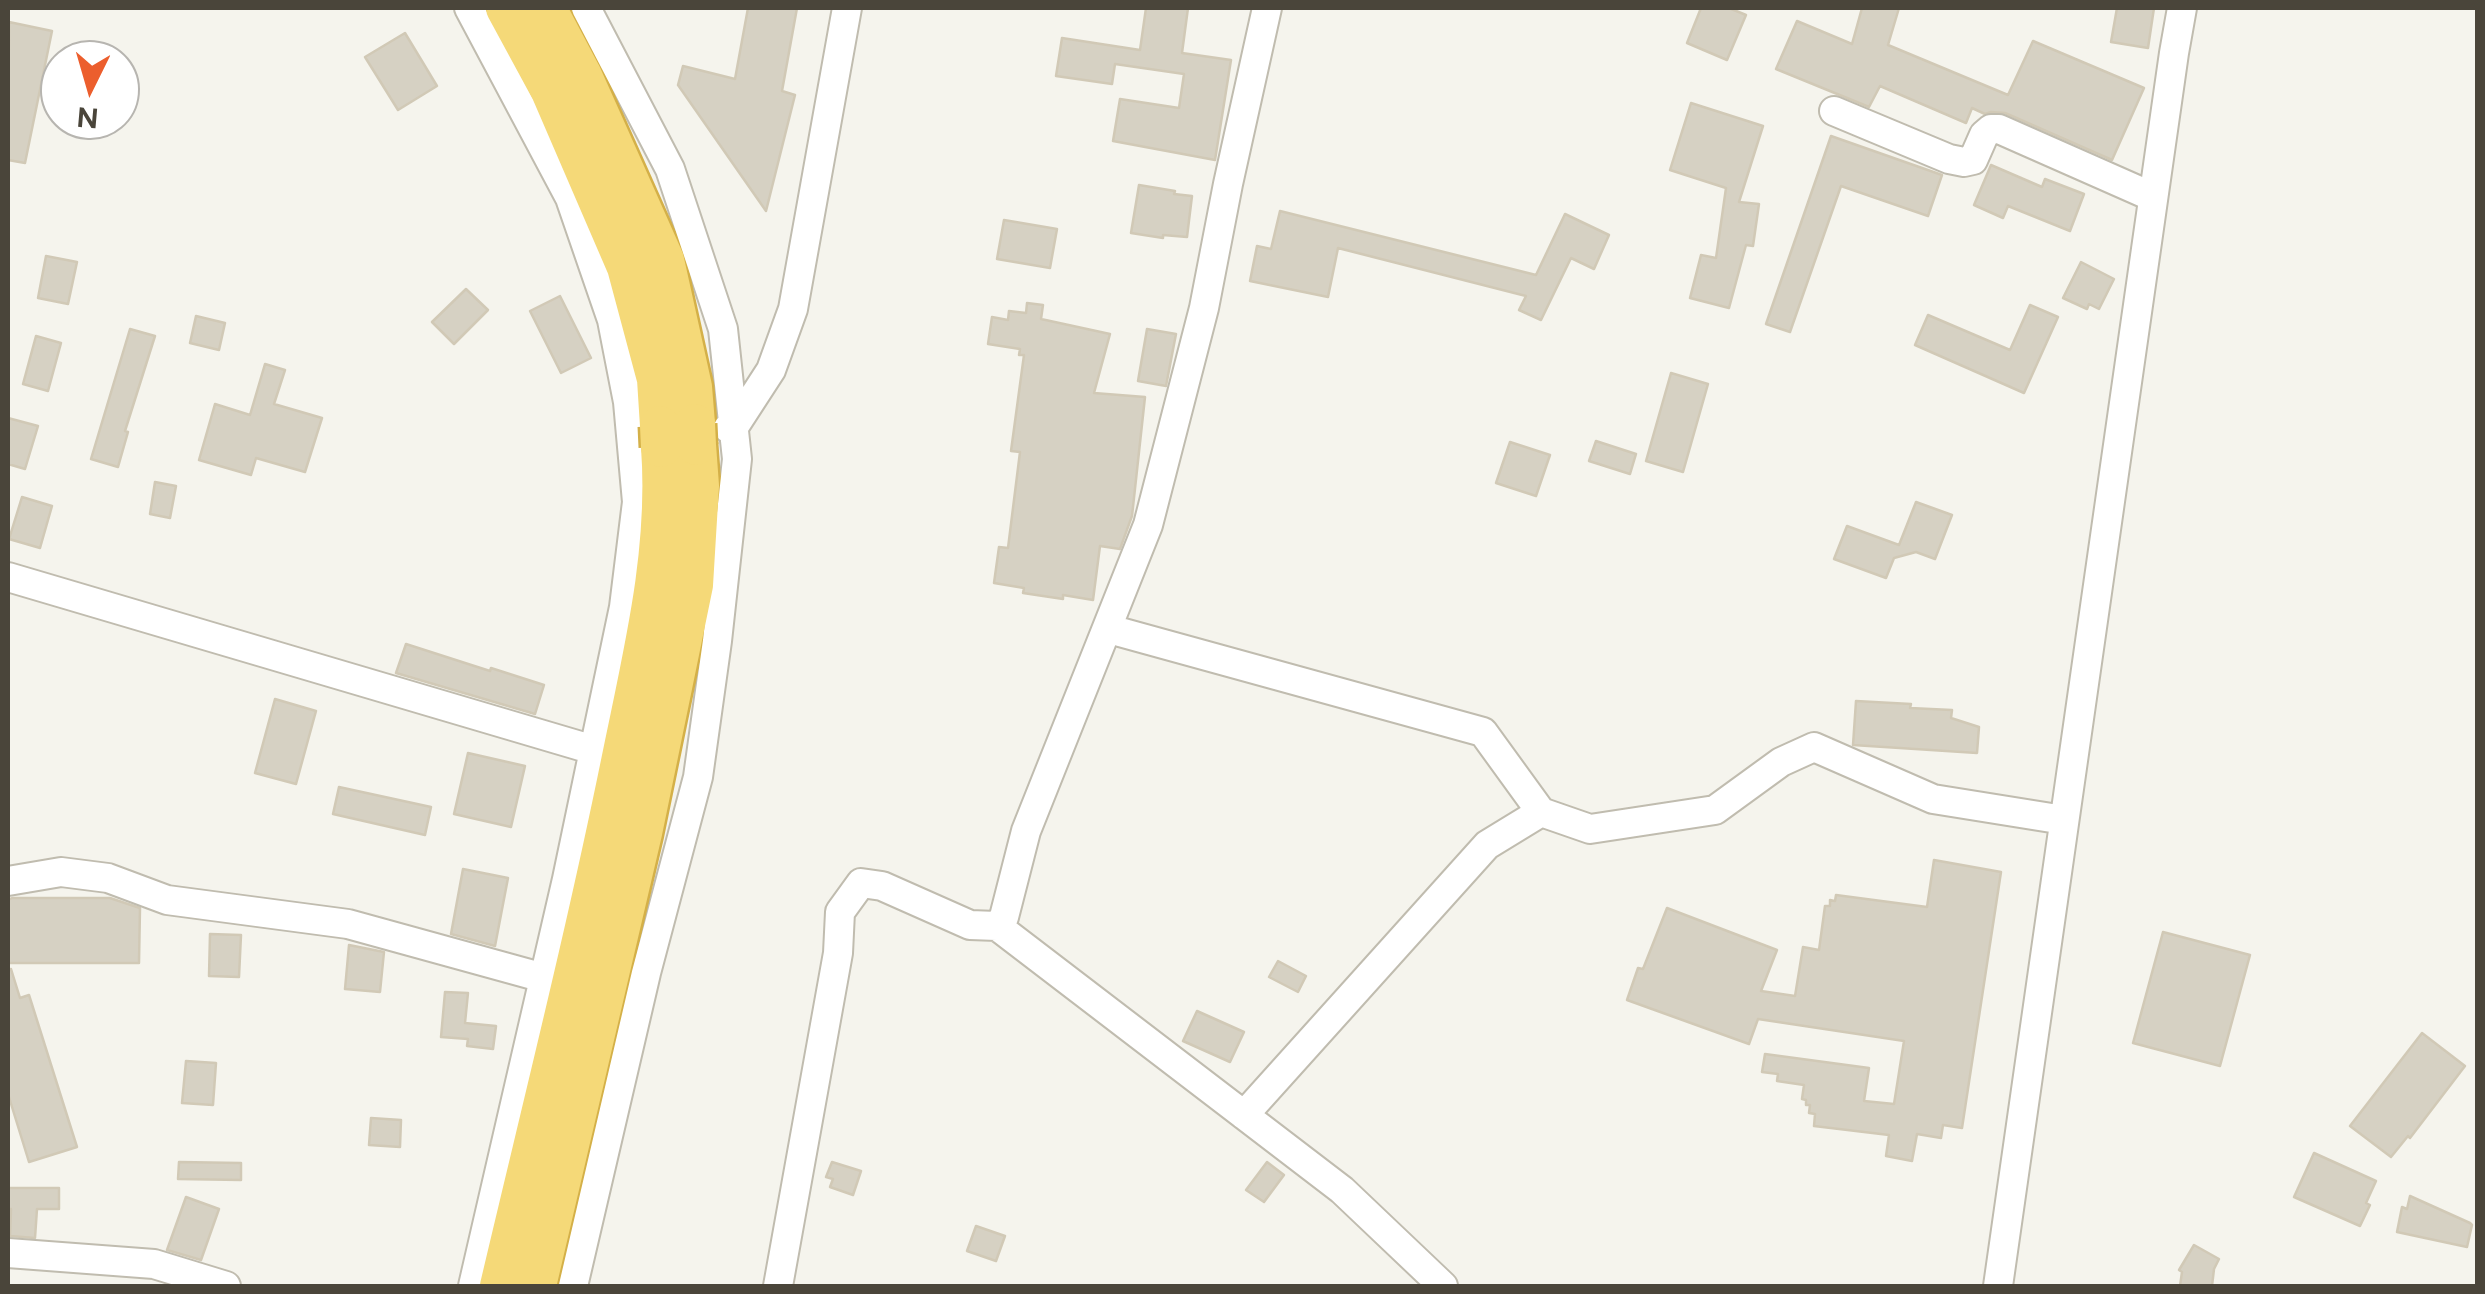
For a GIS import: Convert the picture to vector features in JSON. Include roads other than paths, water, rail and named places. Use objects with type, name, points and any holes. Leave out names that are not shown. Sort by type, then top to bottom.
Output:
[{"type":"highway","points":[[506,8],[550,91],[627,267],[657,379],[699,486],[693,585],[642,833],[536,1286]]},
{"type":"highway","points":[[500,1286],[607,828],[656,588],[663,474],[680,434],[692,387],[664,260],[581,74],[546,8]]},
{"type":"street","points":[[469,8],[570,198],[612,320],[628,402],[680,434],[737,459],[698,777],[646,973],[573,1286]]},
{"type":"street","points":[[473,1286],[624,607],[637,502],[680,434],[723,329],[670,169],[586,8]]},
{"type":"street","points":[[680,434],[771,370],[793,309],[847,8]]},
{"type":"street","points":[[997,926],[1004,917],[1026,831],[1148,526],[1204,308],[1267,8]]},
{"type":"street","points":[[1998,1286],[2182,8]]},
{"type":"street","points":[[1834,111],[1964,162],[1973,160],[1984,135],[1991,129],[1999,130],[2153,197]]},
{"type":"street","points":[[8,577],[594,750]]},
{"type":"street","points":[[1108,629],[1483,732],[1541,812],[1590,829],[1715,810],[1781,762],[1814,747],[1933,799],[2064,820]]},
{"type":"street","points":[[1244,1115],[1487,845],[1541,812]]},
{"type":"street","points":[[8,881],[61,872],[108,878],[167,900],[348,924],[544,978]]},
{"type":"street","points":[[778,1286],[838,953],[840,912],[861,883],[882,886],[970,926],[997,926],[1342,1190],[1442,1286]]},
{"type":"street","points":[[8,1253],[154,1264],[226,1286]]}]
